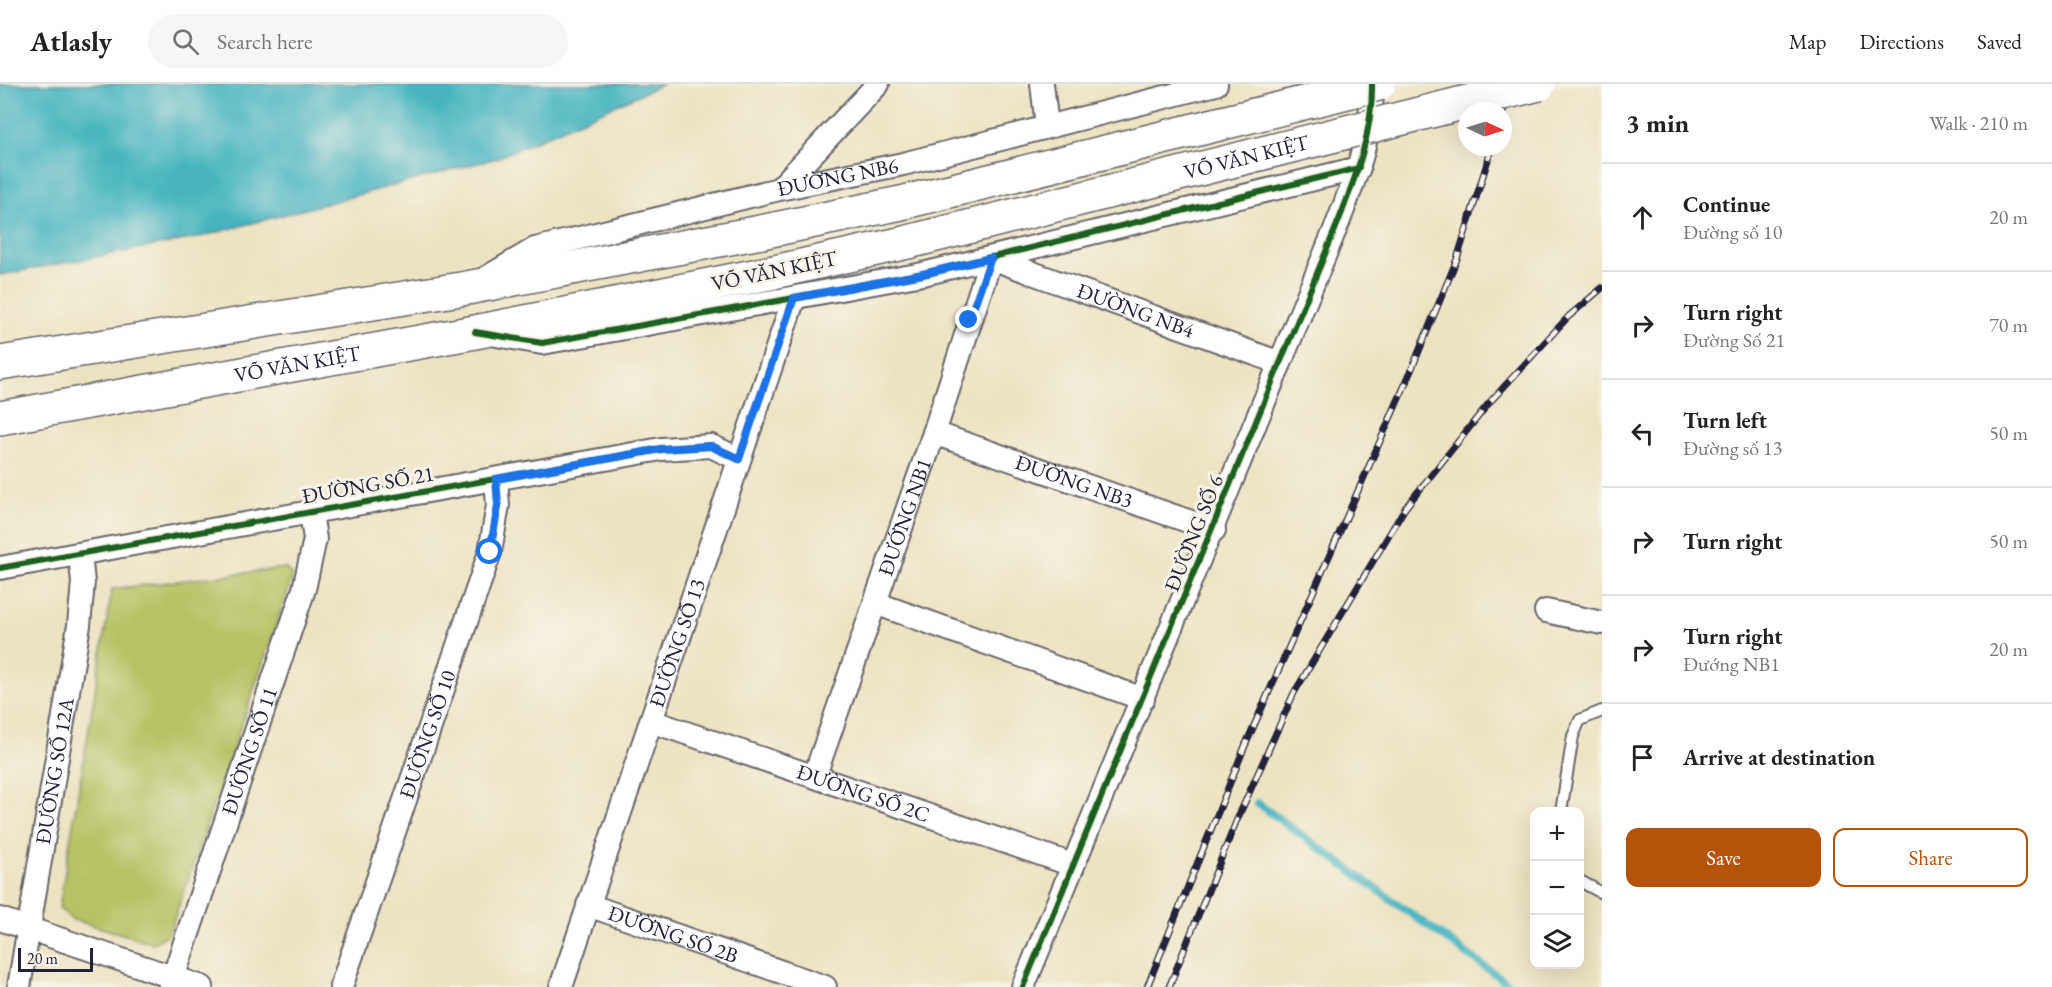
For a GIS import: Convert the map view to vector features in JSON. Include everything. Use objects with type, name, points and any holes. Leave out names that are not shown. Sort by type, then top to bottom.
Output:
[{"type":"main road","name":"VÕ VĂN KIỆT","points":[[0,363],[467,288],[761,232],[901,203],[1379,84]]},
{"type":"main road","name":"VÕ VĂN KIỆT","points":[[0,418],[475,332],[774,272],[908,242],[1539,84]]},
{"type":"street","points":[[779,189],[878,84]]},
{"type":"street","points":[[1042,84],[1047,126]]},
{"type":"street","name":"ĐƯỜNG SỐ 6","points":[[1023,987],[1214,530],[1359,168],[1368,132],[1372,84]]},
{"type":"street","name":"ĐƯỜNG NB6","points":[[467,288],[535,249],[779,189],[903,164],[1210,85]]},
{"type":"street","points":[[475,332],[542,343],[794,298],[923,274],[1359,168]]},
{"type":"street","name":"ĐƯỜNG NB4","points":[[991,258],[1280,363]]},
{"type":"street","name":"ĐƯỚNG NB1","points":[[815,775],[934,433],[991,258]]},
{"type":"street","name":"ĐƯỜNG SỐ 13","points":[[561,987],[794,298]]},
{"type":"street","name":"ĐƯỜNG NB3","points":[[934,433],[1214,530]]},
{"type":"street","name":"ĐƯỜNG SỐ 21","points":[[0,568],[661,449],[711,446],[739,459]]},
{"type":"street","name":"ĐƯỜNG SỐ 10","points":[[341,987],[490,552],[498,505],[496,479]]},
{"type":"street","name":"ĐƯỜNG SỐ 11","points":[[172,982],[304,589],[315,539],[311,512]]},
{"type":"street","name":"ĐƯỜNG SỐ 12A","points":[[19,987],[80,624],[83,582],[80,555]]},
{"type":"street","points":[[875,603],[1143,699]]},
{"type":"street","points":[[1546,611],[1602,624]]},
{"type":"street","name":"ĐƯỜNG SỐ 2C","points":[[651,721],[815,775],[1073,865]]},
{"type":"street","name":"ĐƯỜNG SỐ 2B","points":[[588,905],[825,987]]},
{"type":"street","points":[[0,919],[172,982],[202,987]]},
{"type":"lane","points":[[1563,807],[1573,736],[1580,720],[1602,711]]},
{"type":"lane","points":[[1584,883],[1602,893]]},
{"type":"green space","points":[[285,568],[293,576],[169,934],[153,943],[71,919],[59,908],[112,589]]},
{"type":"water","points":[[0,84],[663,84],[497,158],[196,238],[0,275]]},
{"type":"waterway","points":[[1257,803],[1513,987]]},
{"type":"railway","points":[[1506,102],[1512,84]]},
{"type":"railway","points":[[1147,987],[1245,746],[1408,378],[1457,259],[1489,156]]},
{"type":"railway","points":[[1169,987],[1236,822],[1294,693],[1405,508],[1489,403],[1568,317],[1602,288]]},
{"type":"cycle path","points":[[1023,987],[1339,220],[1366,137],[1372,102],[1372,84]]},
{"type":"cycle path","points":[[475,332],[542,343],[794,298],[923,274],[1359,168]]},
{"type":"cycle path","points":[[0,568],[661,449],[711,446],[739,459]]},
{"type":"route","points":[[490,552],[498,505],[496,479],[661,449],[711,446],[739,459],[794,298],[923,274],[991,258],[969,320]]}]
